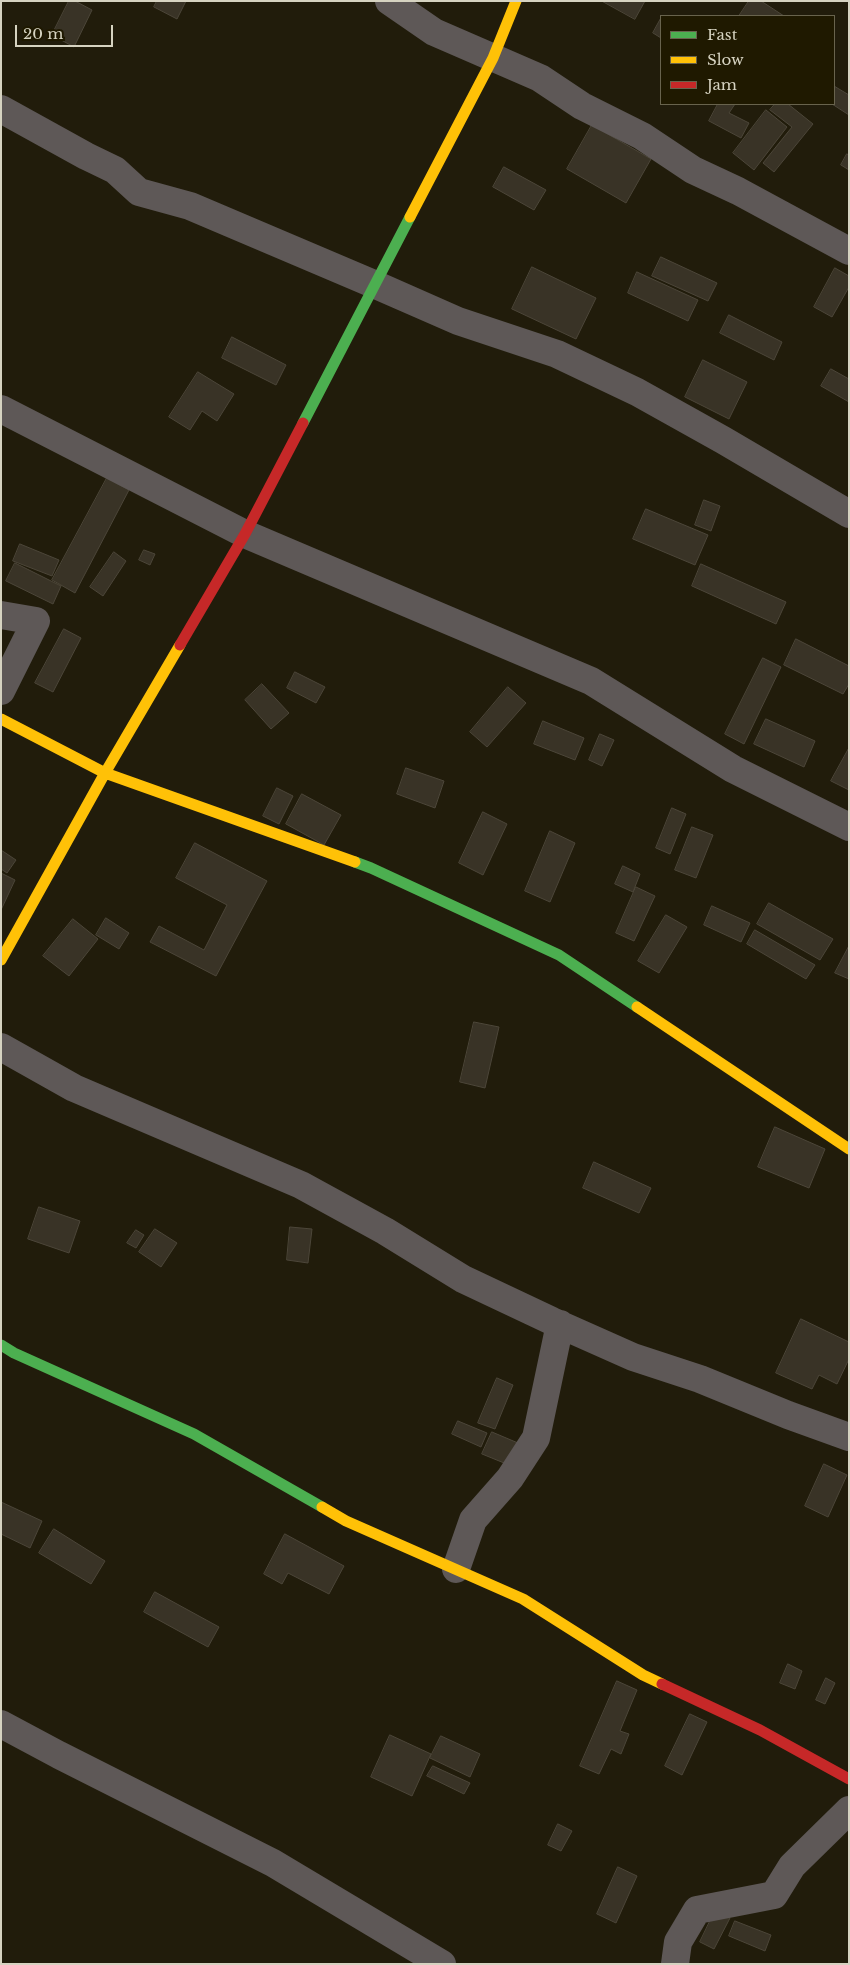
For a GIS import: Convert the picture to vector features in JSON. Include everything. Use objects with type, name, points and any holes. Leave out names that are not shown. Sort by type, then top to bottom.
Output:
[{"type":"street","points":[[389,1],[434,32],[540,78],[582,106],[642,136],[694,170],[738,191],[849,251]]},
{"type":"street","points":[[1,960],[105,773],[245,534],[493,58],[516,1]]},
{"type":"street","points":[[1,109],[115,170],[139,192],[190,206],[458,321],[557,354],[637,392],[849,514]]},
{"type":"street","points":[[1,409],[245,534],[591,681],[733,769],[849,827]]},
{"type":"street","points":[[1,614],[36,621],[1,691]]},
{"type":"street","points":[[1,719],[105,773],[371,868],[559,954],[849,1149]]},
{"type":"street","points":[[1,1047],[74,1088],[301,1186],[385,1231],[463,1279],[560,1324],[633,1357],[700,1379],[788,1415],[849,1437]]},
{"type":"street","points":[[456,1569],[473,1520],[510,1478],[536,1438],[560,1324]]},
{"type":"street","points":[[1,1345],[194,1434],[346,1521],[523,1599],[643,1675],[760,1730],[849,1779]]},
{"type":"street","points":[[1,1724],[59,1756],[273,1863],[442,1964]]},
{"type":"street","points":[[675,1964],[678,1942],[697,1910],[774,1895],[792,1866],[849,1810]]},
{"type":"building","points":[[69,1],[75,1],[92,10],[74,47],[52,35]]},
{"type":"building","points":[[157,1],[186,1],[177,19],[154,7]]},
{"type":"building","points":[[602,1],[645,1],[635,19]]},
{"type":"building","points":[[749,1],[761,1],[782,15],[740,15]]},
{"type":"building","points":[[660,20],[660,37],[653,33]]},
{"type":"building","points":[[835,87],[849,95],[849,115],[834,105]]},
{"type":"building","points":[[717,105],[734,105],[729,113],[749,123],[741,138],[709,121]]},
{"type":"building","points":[[774,105],[789,105],[813,124],[774,172],[763,163],[792,127],[770,110]]},
{"type":"building","points":[[766,110],[787,127],[754,170],[733,153]]},
{"type":"building","points":[[592,125],[651,159],[626,203],[567,169]]},
{"type":"building","points":[[847,154],[849,155],[849,170],[841,165]]},
{"type":"building","points":[[504,167],[546,190],[534,210],[493,187]]},
{"type":"building","points":[[661,257],[717,283],[708,301],[652,276]]},
{"type":"building","points":[[532,267],[596,298],[576,339],[512,309]]},
{"type":"building","points":[[835,268],[849,276],[849,287],[832,317],[814,307]]},
{"type":"building","points":[[637,272],[698,300],[688,321],[628,293]]},
{"type":"building","points":[[729,315],[782,342],[774,360],[720,333]]},
{"type":"building","points":[[232,337],[286,365],[276,385],[222,358]]},
{"type":"building","points":[[703,360],[747,382],[729,419],[685,397]]},
{"type":"building","points":[[831,369],[849,379],[849,402],[821,386]]},
{"type":"building","points":[[198,372],[234,394],[217,421],[202,411],[190,430],[169,417]]},
{"type":"building","points":[[107,478],[129,490],[75,593],[52,580]]},
{"type":"building","points":[[704,500],[720,506],[711,531],[695,525]]},
{"type":"building","points":[[646,509],[708,535],[695,565],[633,539]]},
{"type":"building","points":[[20,544],[59,560],[52,576],[13,561]]},
{"type":"building","points":[[144,550],[155,554],[150,565],[139,560]]},
{"type":"building","points":[[114,552],[126,561],[103,596],[90,587]]},
{"type":"building","points":[[15,563],[61,586],[53,604],[6,581]]},
{"type":"building","points":[[701,564],[786,602],[776,624],[692,586]]},
{"type":"building","points":[[64,629],[81,638],[53,692],[35,683]]},
{"type":"building","points":[[796,639],[849,666],[849,684],[843,694],[784,665]]},
{"type":"building","points":[[763,658],[781,667],[744,744],[725,734]]},
{"type":"building","points":[[295,672],[325,687],[316,703],[287,688]]},
{"type":"building","points":[[262,684],[289,713],[271,729],[245,700]]},
{"type":"building","points":[[508,687],[526,703],[487,747],[470,732]]},
{"type":"building","points":[[766,719],[815,741],[804,767],[754,744]]},
{"type":"building","points":[[543,721],[584,738],[575,760],[534,744]]},
{"type":"building","points":[[600,734],[614,740],[602,766],[589,760]]},
{"type":"building","points":[[849,748],[849,790],[831,781]]},
{"type":"building","points":[[406,768],[444,781],[435,808],[397,794]]},
{"type":"building","points":[[277,788],[293,796],[279,824],[263,816]]},
{"type":"building","points":[[302,794],[341,815],[324,845],[286,824]]},
{"type":"building","points":[[672,808],[686,814],[670,854],[656,848]]},
{"type":"building","points":[[483,812],[507,824],[483,875],[459,863]]},
{"type":"building","points":[[692,827],[713,835],[696,878],[675,870]]},
{"type":"building","points":[[550,831],[575,843],[550,902],[525,891]]},
{"type":"building","points":[[195,843],[267,881],[216,976],[150,942],[159,926],[204,950],[227,905],[176,878]]},
{"type":"building","points":[[1,850],[16,860],[7,873],[1,869]]},
{"type":"building","points":[[623,866],[640,874],[633,892],[615,884]]},
{"type":"building","points":[[1,873],[15,880],[1,910]]},
{"type":"building","points":[[636,887],[655,896],[634,941],[616,933]]},
{"type":"building","points":[[769,903],[833,939],[820,960],[757,924]]},
{"type":"building","points":[[712,906],[750,923],[741,942],[704,925]]},
{"type":"building","points":[[666,915],[687,927],[659,973],[638,961]]},
{"type":"building","points":[[106,918],[129,933],[119,949],[96,935]]},
{"type":"building","points":[[73,919],[98,939],[69,976],[43,956]]},
{"type":"building","points":[[755,930],[815,965],[806,979],[747,944]]},
{"type":"building","points":[[849,946],[849,979],[835,973]]},
{"type":"building","points":[[474,1022],[499,1027],[485,1088],[460,1082]]},
{"type":"building","points":[[775,1127],[825,1149],[809,1188],[758,1167]]},
{"type":"building","points":[[594,1162],[651,1188],[639,1213],[583,1188]]},
{"type":"building","points":[[39,1207],[80,1221],[69,1253],[28,1239]]},
{"type":"building","points":[[290,1227],[312,1229],[308,1263],[287,1260]]},
{"type":"building","points":[[155,1229],[177,1243],[161,1267],[139,1252]]},
{"type":"building","points":[[136,1230],[144,1235],[136,1248],[127,1243]]},
{"type":"building","points":[[801,1319],[849,1342],[849,1359],[837,1384],[819,1375],[812,1389],[776,1373]]},
{"type":"building","points":[[497,1378],[513,1385],[495,1429],[478,1423]]},
{"type":"building","points":[[458,1421],[487,1433],[481,1447],[452,1434]]},
{"type":"building","points":[[492,1432],[518,1443],[509,1465],[482,1454]]},
{"type":"building","points":[[824,1464],[847,1475],[828,1517],[805,1506]]},
{"type":"building","points":[[1,1502],[42,1521],[30,1548],[1,1534]]},
{"type":"building","points":[[54,1529],[105,1561],[91,1584],[39,1553]]},
{"type":"building","points":[[285,1534],[344,1566],[329,1594],[288,1573],[282,1584],[264,1574]]},
{"type":"building","points":[[155,1592],[219,1627],[208,1647],[144,1612]]},
{"type":"building","points":[[788,1664],[802,1671],[795,1689],[780,1683]]},
{"type":"building","points":[[826,1678],[835,1683],[825,1704],[816,1700]]},
{"type":"building","points":[[617,1681],[637,1690],[620,1731],[629,1734],[621,1754],[611,1749],[599,1774],[580,1766]]},
{"type":"building","points":[[690,1714],[707,1722],[682,1775],[665,1766]]},
{"type":"building","points":[[390,1735],[431,1754],[412,1796],[371,1777]]},
{"type":"building","points":[[441,1736],[480,1754],[470,1777],[430,1758]]},
{"type":"building","points":[[433,1766],[470,1783],[464,1794],[427,1776]]},
{"type":"building","points":[[558,1824],[572,1831],[561,1851],[548,1845]]},
{"type":"building","points":[[618,1867],[637,1876],[616,1923],[597,1914]]},
{"type":"building","points":[[715,1911],[730,1918],[714,1949],[700,1942]]},
{"type":"building","points":[[735,1921],[771,1935],[765,1951],[729,1936]]},
{"type":"traffic: fast","points":[[303,423],[410,217]]},
{"type":"traffic: fast","points":[[355,862],[559,955],[637,1007]]},
{"type":"traffic: fast","points":[[1,1345],[14,1353],[194,1434],[322,1507]]},
{"type":"traffic: slow","points":[[410,217],[493,58],[516,1]]},
{"type":"traffic: slow","points":[[1,960],[105,773],[180,645]]},
{"type":"traffic: slow","points":[[1,719],[105,773],[355,862]]},
{"type":"traffic: slow","points":[[637,1007],[849,1149]]},
{"type":"traffic: slow","points":[[322,1507],[346,1521],[523,1599],[643,1675],[662,1684]]},
{"type":"traffic: jam","points":[[180,645],[245,534],[303,423]]},
{"type":"traffic: jam","points":[[662,1684],[760,1730],[849,1779]]}]
